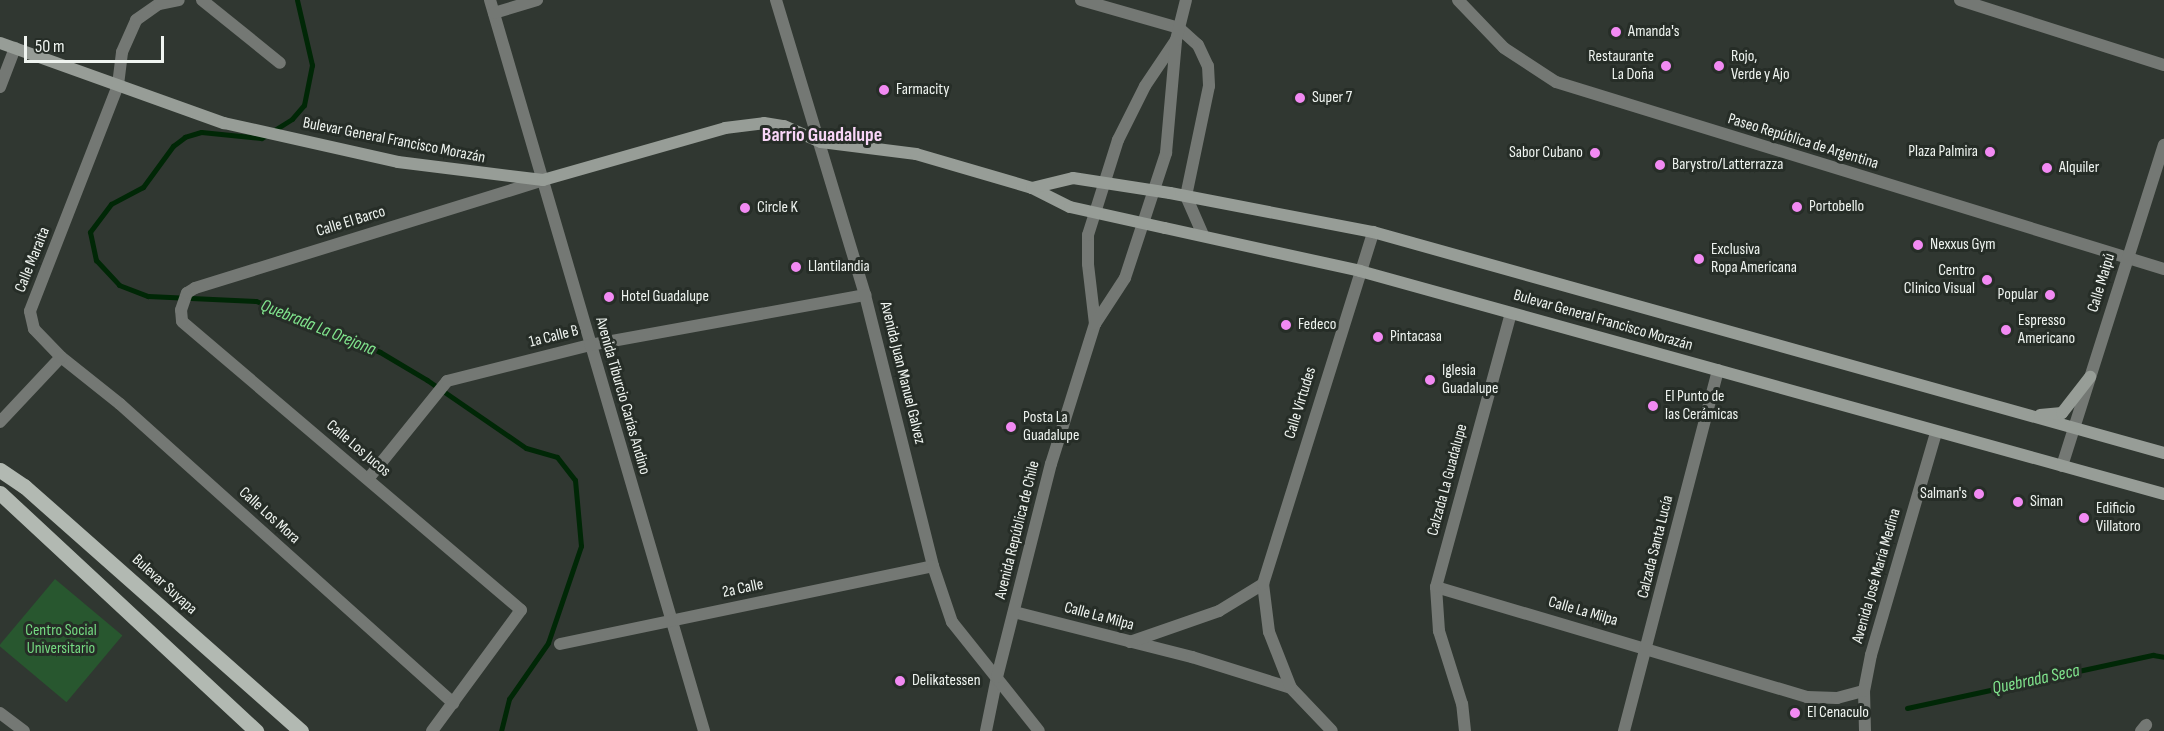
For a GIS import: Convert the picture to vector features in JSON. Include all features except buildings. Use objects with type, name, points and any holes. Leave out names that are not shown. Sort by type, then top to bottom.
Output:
[{"type":"main road","name":"Bulevar General Francisco Morazán","points":[[0,43],[224,123],[398,162],[543,180],[725,128],[764,123],[784,126],[821,142],[898,150],[1032,188],[1070,207],[1360,271],[2164,494]]},
{"type":"main road","name":"Bulevar General Francisco Morazán","points":[[1032,188],[1073,178],[1170,193],[1373,232],[2164,453]]},
{"type":"main road","points":[[2033,416],[2062,413],[2090,377]]},
{"type":"main road","name":"Bulevar Suyapa","points":[[0,470],[24,486],[301,731]]},
{"type":"main road","points":[[0,493],[256,731]]},
{"type":"street","name":"Calle Maraita","points":[[61,357],[34,329],[30,311],[118,85],[122,52],[136,21],[159,4],[179,0]]},
{"type":"street","points":[[202,0],[280,63]]},
{"type":"street","name":"Avenida Tiburcio Carías Andino","points":[[490,0],[704,731]]},
{"type":"street","points":[[494,13],[537,0]]},
{"type":"street","name":"Avenida Juan Manuel Galvez","points":[[776,0],[821,142],[865,295],[933,566],[952,622],[1039,731]]},
{"type":"street","points":[[1081,0],[1177,34],[1198,45],[1208,76],[1186,196],[1203,235]]},
{"type":"street","name":"Avenida República de Chile","points":[[986,731],[997,677],[1052,464],[1095,324],[1125,278],[1167,153],[1177,34],[1186,0]]},
{"type":"street","name":"Paseo República de Argentina","points":[[1458,0],[1504,48],[1556,82],[2164,269]]},
{"type":"street","points":[[1960,0],[2164,65]]},
{"type":"street","name":"Avenida República de Chile","points":[[1095,324],[1088,264],[1089,235],[1118,140],[1145,86],[1177,34]]},
{"type":"street","points":[[0,87],[15,48]]},
{"type":"street","name":"Calle Maipú","points":[[2062,466],[2164,145]]},
{"type":"street","name":"Calle El Barco","points":[[181,310],[187,293],[543,180]]},
{"type":"street","name":"Calle Virtudes","points":[[1291,688],[1269,632],[1263,584],[1373,232]]},
{"type":"street","name":"1a Calle B","points":[[368,479],[447,381],[591,345],[865,295]]},
{"type":"street","name":"Calle Los Jucos","points":[[181,310],[182,321],[521,610],[453,704]]},
{"type":"street","name":"Calzada La Guadalupe","points":[[1436,587],[1511,313]]},
{"type":"street","points":[[0,422],[61,357]]},
{"type":"street","name":"Calle Los Mora","points":[[61,357],[120,404],[453,704]]},
{"type":"street","name":"Calzada Santa Lucía","points":[[1624,731],[1718,370]]},
{"type":"street","name":"Avenida José María Medina","points":[[1865,731],[1864,691],[1936,432]]},
{"type":"street","name":"2a Calle","points":[[560,644],[933,566]]},
{"type":"street","points":[[1129,642],[1218,611],[1263,584]]},
{"type":"street","points":[[1436,587],[1439,631],[1462,704],[1465,731]]},
{"type":"street","name":"Calle La Milpa","points":[[1436,587],[1808,697],[1837,698],[1864,691]]},
{"type":"street","name":"Calle La Milpa","points":[[1014,612],[1291,688]]},
{"type":"street","points":[[1291,688],[1332,731]]},
{"type":"street","points":[[432,731],[453,704]]},
{"type":"street","points":[[0,713],[24,731]]},
{"type":"green space","name":"Centro Social Universitario","points":[[55,579],[122,636],[66,702],[0,646]]},
{"type":"waterway","name":"Quebrada La Orejona","points":[[297,0],[312,65],[304,105],[292,119],[261,138],[201,132],[185,137],[173,146],[143,187],[111,204],[90,232],[96,260],[119,285],[148,296],[256,301],[380,352],[427,380],[526,448],[557,457],[575,480],[581,546],[548,643],[509,699],[501,731]]},
{"type":"waterway","name":"Quebrada Seca","points":[[1907,708],[2153,655],[2164,657]]},
{"type":"place","name":"Amanda's","points":[[1616,32]]},
{"type":"place","name":"Restaurante La Doña","points":[[1666,66]]},
{"type":"place","name":"Rojo, Verde y Ajo","points":[[1719,66]]},
{"type":"place","name":"Farmacity","points":[[884,90]]},
{"type":"place","name":"Super 7","points":[[1300,98]]},
{"type":"place","name":"Plaza Palmira","points":[[1990,152]]},
{"type":"place","name":"Sabor Cubano","points":[[1595,153]]},
{"type":"place","name":"Barystro/Latterrazza","points":[[1660,165]]},
{"type":"place","name":"Alquiler","points":[[2047,168]]},
{"type":"place","name":"Portobello","points":[[1797,207]]},
{"type":"place","name":"Circle K","points":[[745,208]]},
{"type":"place","name":"Nexxus Gym","points":[[1918,245]]},
{"type":"place","name":"Exclusiva Ropa Americana","points":[[1699,259]]},
{"type":"place","name":"Llantilandia","points":[[796,267]]},
{"type":"place","name":"Centro Clinico Visual","points":[[1987,280]]},
{"type":"place","name":"Popular","points":[[2050,295]]},
{"type":"place","name":"Hotel Guadalupe","points":[[609,297]]},
{"type":"place","name":"Fedeco","points":[[1286,325]]},
{"type":"place","name":"Espresso Americano","points":[[2006,330]]},
{"type":"place","name":"Pintacasa","points":[[1378,337]]},
{"type":"place","name":"Iglesia Guadalupe","points":[[1430,380]]},
{"type":"place","name":"El Punto de las Cerámicas","points":[[1653,406]]},
{"type":"place","name":"Posta La Guadalupe","points":[[1011,427]]},
{"type":"place","name":"Salman's","points":[[1979,494]]},
{"type":"place","name":"Siman","points":[[2018,502]]},
{"type":"place","name":"Edificio Villatoro","points":[[2084,518]]},
{"type":"place","name":"Delikatessen","points":[[900,681]]},
{"type":"place","name":"El Cenaculo","points":[[1795,713]]},
{"type":"district","name":"Barrio Guadalupe","points":[[822,135]]}]
